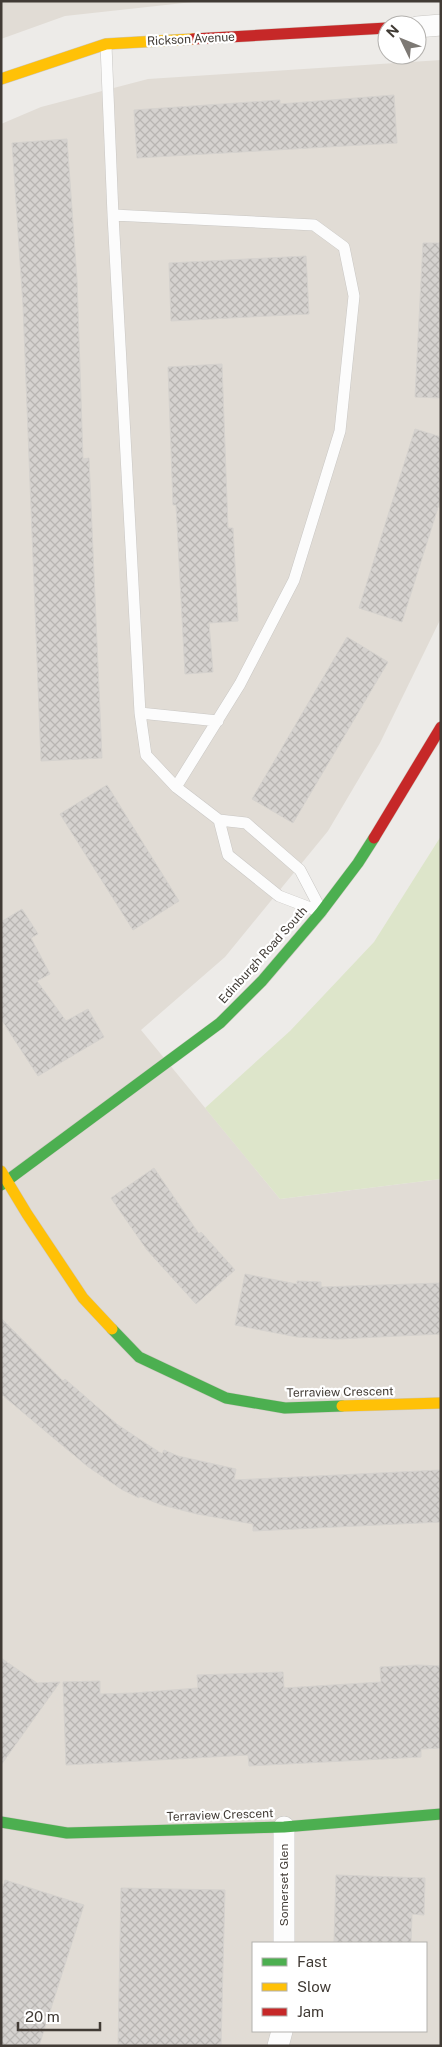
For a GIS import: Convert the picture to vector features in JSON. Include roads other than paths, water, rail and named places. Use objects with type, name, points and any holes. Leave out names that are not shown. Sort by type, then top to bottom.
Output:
[{"type":"street","points":[[427,26],[441,25]]},
{"type":"street","name":"Rickson Avenue","points":[[1,79],[106,44],[377,29]]},
{"type":"street","name":"Edinburgh Road South","points":[[4,1183],[220,1023],[262,981],[321,912],[358,863],[441,727]]},
{"type":"street","name":"Terraview Crescent","points":[[1,1170],[4,1183],[84,1298],[139,1357],[226,1398],[285,1408],[441,1403]]},
{"type":"street","name":"Terraview Crescent","points":[[1,1822],[67,1833],[284,1827],[441,1814]]},
{"type":"street","name":"Somerset Glen","points":[[284,1827],[284,1942]]},
{"type":"street","points":[[278,2046],[282,2032]]},
{"type":"lane","points":[[106,44],[113,215],[140,713],[146,755],[176,787],[219,820],[246,823],[300,870],[321,912]]},
{"type":"lane","points":[[113,215],[314,225],[344,247],[354,296],[340,430],[294,580],[240,684],[176,787]]},
{"type":"lane","points":[[140,713],[218,720]]},
{"type":"lane","points":[[219,820],[228,855],[279,896],[321,912]]}]
